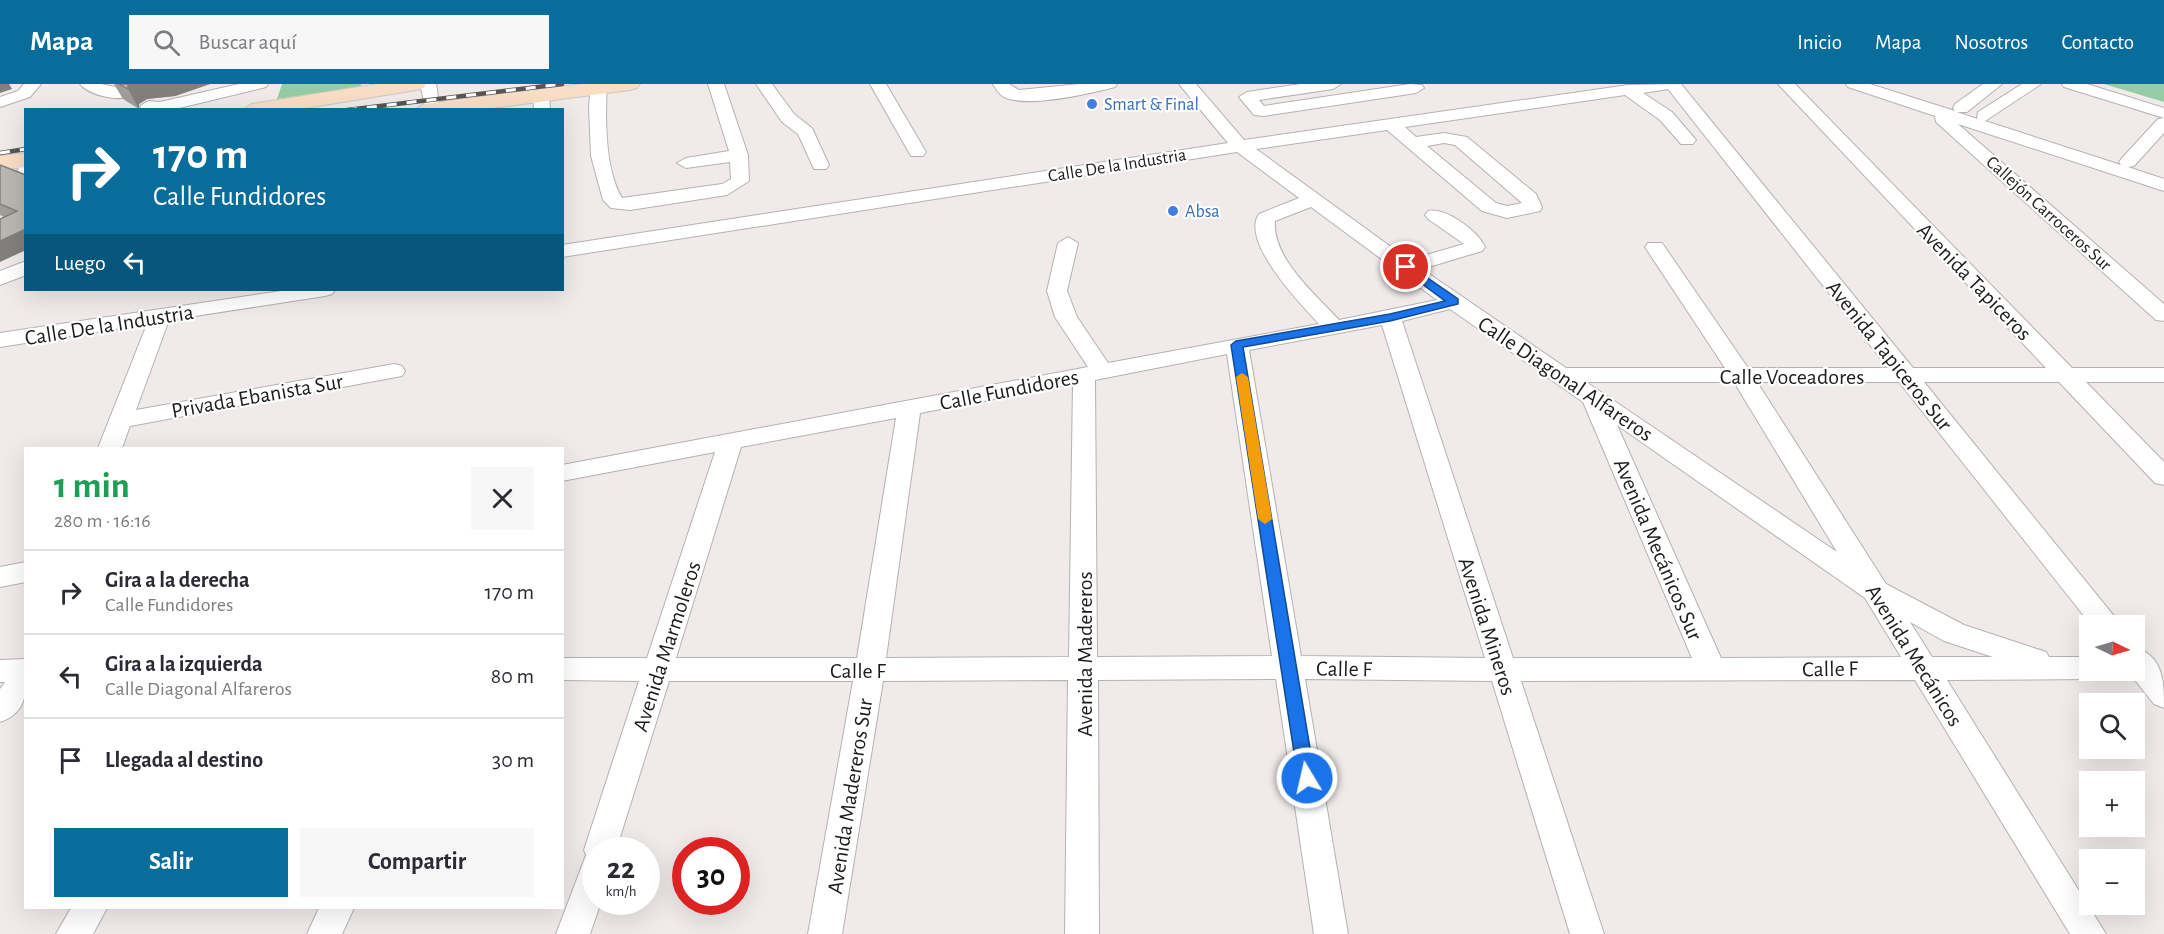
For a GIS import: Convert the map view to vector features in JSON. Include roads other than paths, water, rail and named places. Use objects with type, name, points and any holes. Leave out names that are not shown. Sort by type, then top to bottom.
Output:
[{"type":"main road","points":[[316,99],[370,84]]},
{"type":"main road","points":[[264,108],[416,84]]},
{"type":"main road","points":[[447,108],[542,102],[599,86],[630,84]]},
{"type":"main road","points":[[0,142],[24,139]]},
{"type":"main road","points":[[0,163],[24,160]]},
{"type":"street","points":[[0,102],[24,94],[33,84]]},
{"type":"street","points":[[88,84],[100,90],[124,93]]},
{"type":"street","points":[[148,106],[160,107],[235,87],[260,84]]},
{"type":"street","points":[[428,84],[428,108]]},
{"type":"street","points":[[599,86],[597,107],[600,156],[611,193],[739,175],[739,154],[716,84]]},
{"type":"street","points":[[764,84],[788,118],[806,132],[820,165]]},
{"type":"street","points":[[878,84],[917,152]]},
{"type":"street","points":[[1001,84],[1005,90],[1017,95],[1043,88],[1108,84]]},
{"type":"street","name":"Calle Diagonal Alfareros","points":[[1187,84],[1240,146],[1454,302],[1564,375],[1874,590],[1954,633],[2059,668]]},
{"type":"street","points":[[1232,84],[1260,111],[1414,86],[1448,116]]},
{"type":"street","points":[[1247,97],[1333,84]]},
{"type":"street","points":[[1560,84],[1579,97]]},
{"type":"street","name":"Calle De la Industria","points":[[564,251],[1240,146],[1671,84]]},
{"type":"street","name":"Avenida Tapiceros Sur","points":[[1671,84],[2099,615]]},
{"type":"street","name":"Avenida Tapiceros","points":[[1786,84],[2164,477]]},
{"type":"street","points":[[1854,84],[2164,185]]},
{"type":"street","points":[[1886,84],[2164,174]]},
{"type":"street","points":[[1961,108],[1994,84]]},
{"type":"street","points":[[1984,116],[2033,84]]},
{"type":"street","points":[[2070,84],[2164,113]]},
{"type":"street","points":[[235,87],[217,103],[237,106],[282,105]]},
{"type":"street","points":[[1628,90],[1666,116],[1687,140]]},
{"type":"street","name":"Callejón Carroceros Sur","points":[[1934,111],[2164,315]]},
{"type":"street","points":[[2128,162],[2164,123]]},
{"type":"street","points":[[1390,124],[1412,143],[1489,207],[1507,212],[1533,207],[1529,198],[1461,141],[1444,138],[1412,143]]},
{"type":"street","points":[[686,163],[739,154]]},
{"type":"street","points":[[2141,177],[2164,196]]},
{"type":"street","points":[[1313,199],[1266,218],[1263,226],[1265,237],[1289,277],[1333,327]]},
{"type":"street","points":[[1406,267],[1475,247],[1472,240],[1435,215]]},
{"type":"street","points":[[1068,243],[1057,291],[1066,317],[1093,373]]},
{"type":"street","name":"Avenida Mecánicos","points":[[1655,247],[1742,376],[2089,934]]},
{"type":"street","points":[[0,279],[24,268]]},
{"type":"street","name":"Calle De la Industria","points":[[0,340],[319,291]]},
{"type":"street","name":"Calle Fundidores","points":[[564,473],[1390,317],[1454,302]]},
{"type":"street","points":[[110,447],[160,317]]},
{"type":"street","name":"Avenida Mineros","points":[[1390,317],[1587,934]]},
{"type":"street","points":[[1236,345],[1290,667],[1331,934]]},
{"type":"street","name":"Privada Ebanista Sur","points":[[120,420],[394,371]]},
{"type":"street","name":"Avenida Madereros","points":[[1082,934],[1084,668],[1093,373]]},
{"type":"street","name":"Calle Voceadores","points":[[1564,375],[2164,375]]},
{"type":"street","name":"Avenida Mecánicos Sur","points":[[1593,397],[1711,669]]},
{"type":"street","name":"Avenida Madereros Sur","points":[[825,934],[870,670],[909,408]]},
{"type":"street","name":"Avenida Marmoleros","points":[[604,837],[731,440]]},
{"type":"street","points":[[0,577],[24,572]]},
{"type":"street","name":"Calle F","points":[[564,669],[2079,668]]},
{"type":"street","points":[[2145,668],[2164,696]]},
{"type":"street","points":[[0,671],[24,670]]},
{"type":"street","points":[[0,710],[24,680]]},
{"type":"street","points":[[573,934],[582,907]]},
{"type":"street","points":[[73,934],[89,909]]},
{"type":"street","points":[[324,934],[336,909]]},
{"type":"railway","points":[[364,108],[562,84]]},
{"type":"railway","points":[[0,153],[24,149]]},
{"type":"place","name":"Smart & Final","points":[[1092,104]]},
{"type":"place","name":"Absa","points":[[1173,211]]}]
